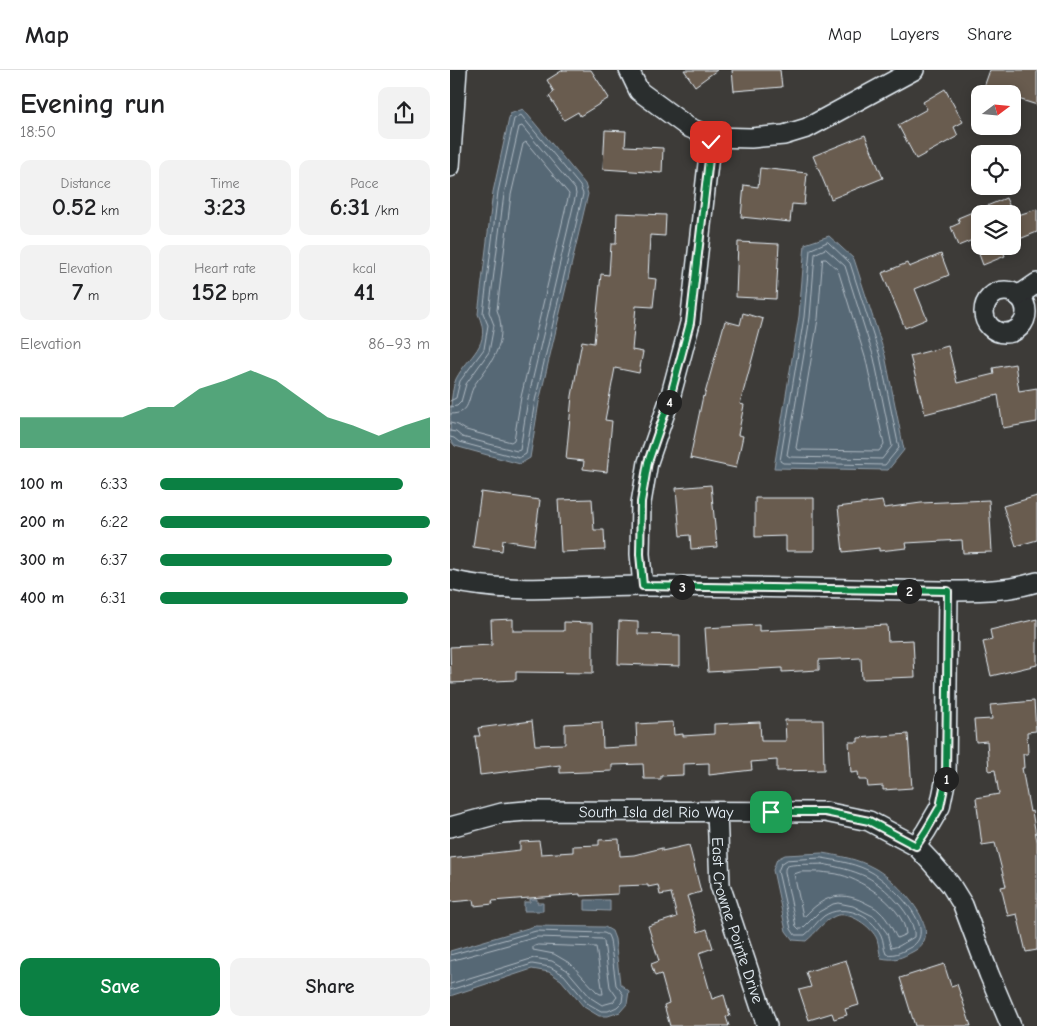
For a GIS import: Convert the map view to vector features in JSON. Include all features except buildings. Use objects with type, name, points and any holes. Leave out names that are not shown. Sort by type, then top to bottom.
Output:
[{"type":"street","points":[[450,168],[457,70]]},
{"type":"street","points":[[629,70],[639,91],[688,127],[712,137],[784,135],[807,128],[914,70]]},
{"type":"street","points":[[643,586],[640,554],[641,502],[648,462],[670,398],[690,323],[712,137]]},
{"type":"street","points":[[1018,296],[1037,283]]},
{"type":"street","points":[[450,580],[469,585],[499,588],[643,586],[948,591],[993,590],[1021,587],[1037,582]]},
{"type":"street","points":[[948,591],[946,778],[940,807],[916,846],[950,884],[963,905],[988,974],[1011,1026]]},
{"type":"street","name":"South Isla del Rio Way","points":[[451,825],[502,813],[526,811],[825,812],[869,821],[916,846]]},
{"type":"street","name":"East Crowne Pointe Drive","points":[[717,812],[720,885],[767,1026]]},
{"type":"water","points":[[523,109],[585,184],[588,194],[539,402],[530,458],[520,464],[455,446],[450,440],[450,433],[451,409],[456,379],[477,350],[483,334],[478,314],[493,192],[510,114]]},
{"type":"water","points":[[829,236],[854,259],[885,355],[904,450],[888,470],[774,468],[799,316],[805,244]]},
{"type":"water","points":[[822,853],[862,862],[874,868],[894,883],[915,906],[922,919],[925,932],[923,942],[914,951],[902,957],[894,959],[881,958],[874,934],[865,925],[847,915],[835,916],[827,921],[806,941],[793,940],[786,931],[773,870],[777,859],[785,855]]},
{"type":"water","points":[[530,899],[537,899],[537,903],[543,903],[543,911],[524,911],[524,902],[530,902]]},
{"type":"water","points":[[585,900],[610,900],[610,911],[585,910]]},
{"type":"water","points":[[535,926],[605,927],[612,931],[615,939],[620,984],[629,991],[627,1004],[620,1012],[608,1016],[599,1016],[584,1007],[561,980],[549,972],[532,969],[450,996],[450,951]]},
{"type":"route","points":[[711,142],[690,323],[670,398],[648,462],[641,502],[640,554],[643,586],[948,591],[946,778],[940,807],[916,846],[869,821],[825,812],[771,812]]}]
